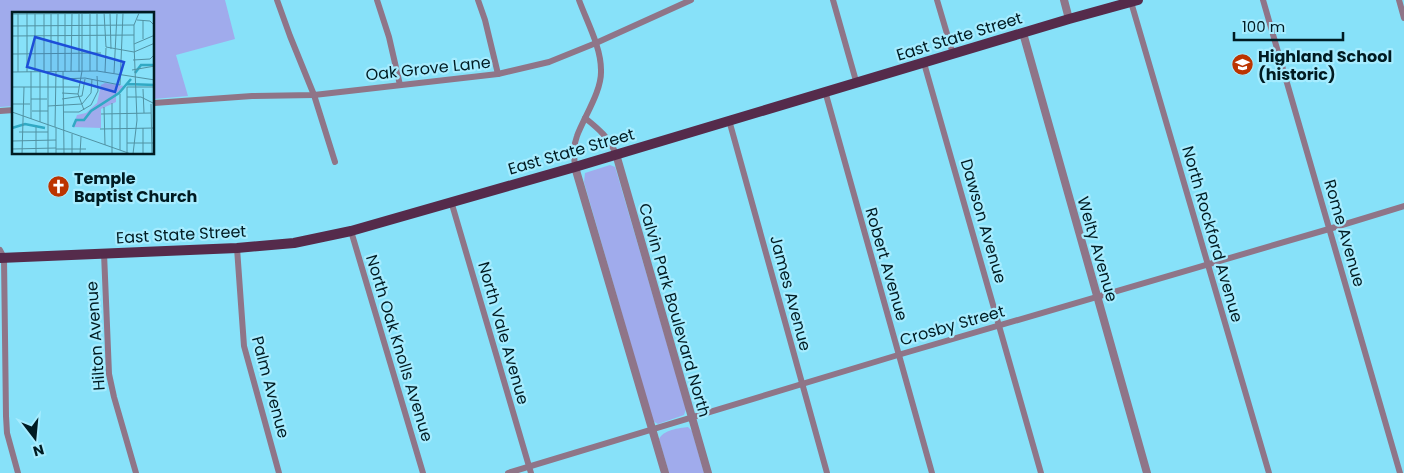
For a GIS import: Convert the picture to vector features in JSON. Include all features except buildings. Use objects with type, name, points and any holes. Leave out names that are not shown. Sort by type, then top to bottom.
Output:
[{"type":"main road","name":"East State Street","points":[[1,255],[237,248],[294,243],[351,231],[575,167],[856,81],[924,63],[1134,1]]},
{"type":"street","points":[[277,0],[314,95],[335,162]]},
{"type":"street","points":[[377,0],[390,37],[400,85]]},
{"type":"street","points":[[478,0],[485,20],[498,74]]},
{"type":"street","points":[[579,0],[596,43],[602,71],[597,90],[576,137],[574,149],[575,167],[665,473]]},
{"type":"street","name":"Oak Grove Lane","points":[[155,103],[252,96],[314,95],[498,74],[548,62],[596,43],[691,0]]},
{"type":"street","points":[[833,0],[856,81]]},
{"type":"street","points":[[937,0],[953,54]]},
{"type":"street","points":[[1064,0],[1069,19]]},
{"type":"street","name":"Rome Avenue","points":[[1263,0],[1400,473]]},
{"type":"street","points":[[1399,0],[1404,18]]},
{"type":"street","name":"North Rockford Avenue","points":[[1134,1],[1207,264],[1269,473]]},
{"type":"street","name":"Welty Avenue","points":[[1023,33],[1148,473]]},
{"type":"street","name":"Dawson Avenue","points":[[924,63],[1041,473]]},
{"type":"street","name":"Robert Avenue","points":[[825,91],[932,473]]},
{"type":"street","points":[[585,118],[605,135],[611,142],[616,154]]},
{"type":"street","name":"James Avenue","points":[[729,120],[826,473]]},
{"type":"street","name":"Calvin Park Boulevard North","points":[[616,154],[708,473]]},
{"type":"street","name":"North Vale Avenue","points":[[452,201],[530,470]]},
{"type":"street","name":"Crosby Street","points":[[508,473],[530,470],[652,430],[898,355],[1097,298],[1207,264],[1330,230],[1404,206]]},
{"type":"street","name":"North Oak Knolls Avenue","points":[[351,231],[423,473]]},
{"type":"street","name":"Palm Avenue","points":[[237,248],[244,346],[279,473]]},
{"type":"street","name":"Hilton Avenue","points":[[104,253],[109,374],[115,402],[136,473]]},
{"type":"street","points":[[1,255],[7,433],[18,473]]},
{"type":"shaded area","points":[[0,0],[225,0],[235,39],[176,55],[188,96],[155,99],[155,12],[12,12],[12,106],[0,107]]},
{"type":"shaded area","points":[[610,165],[615,167],[616,170],[686,409],[684,415],[658,424],[653,421],[584,182],[585,173]]},
{"type":"shaded area","points":[[688,427],[692,431],[704,473],[669,473],[659,439],[664,433]]},
{"type":"place","name":"Highland School (historic)","points":[[1242,65]]},
{"type":"place","name":"Temple Baptist Church","points":[[58,187]]}]
